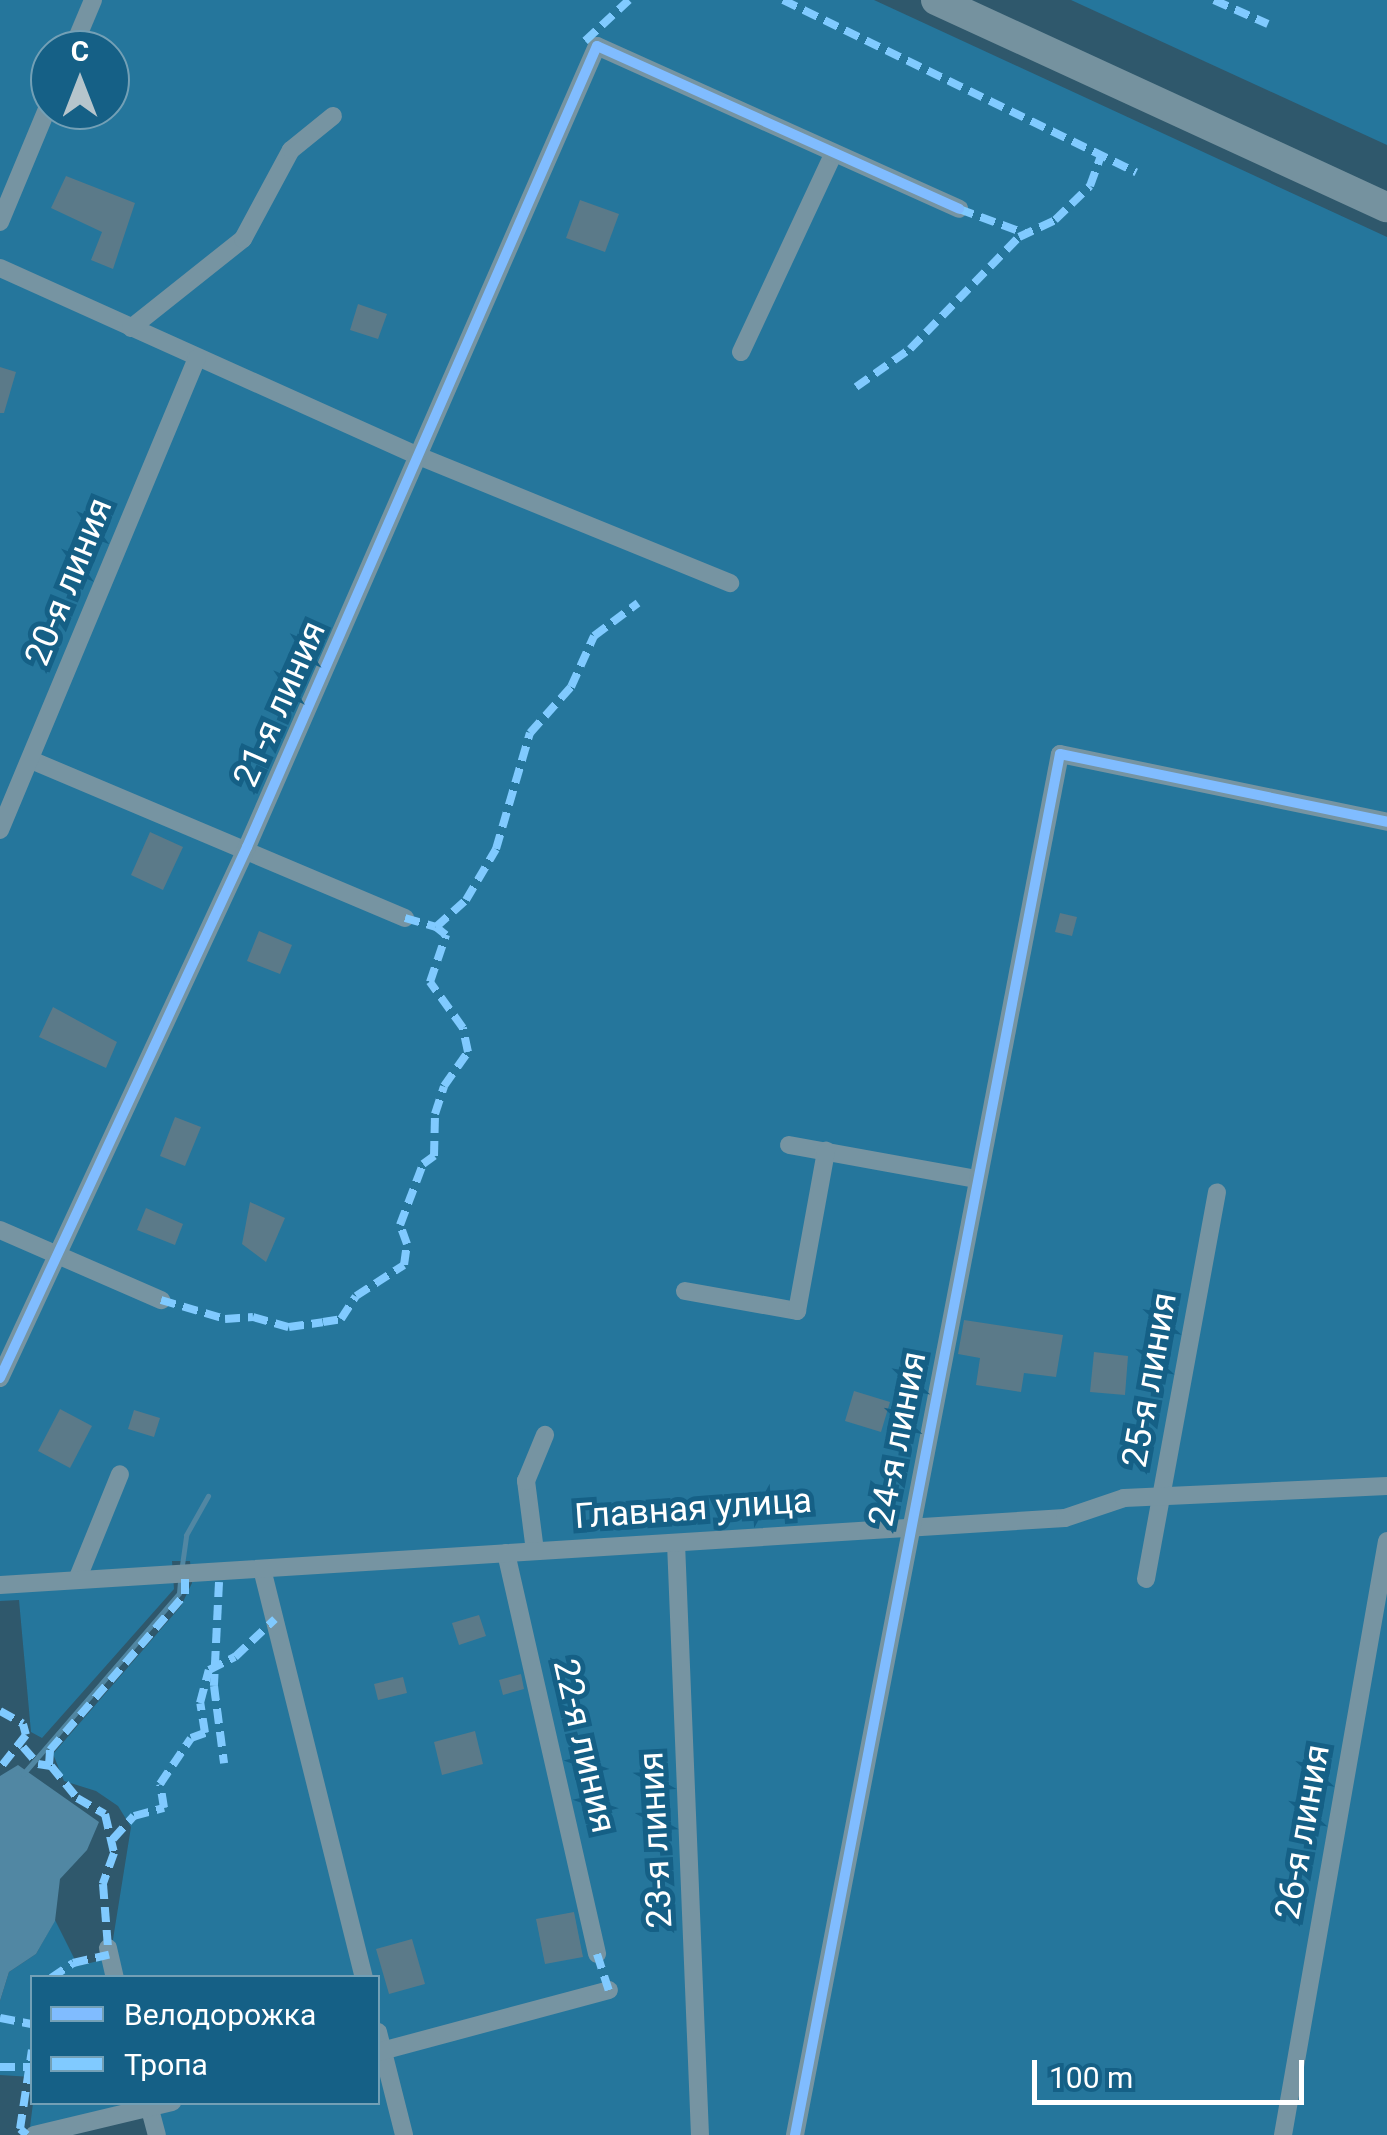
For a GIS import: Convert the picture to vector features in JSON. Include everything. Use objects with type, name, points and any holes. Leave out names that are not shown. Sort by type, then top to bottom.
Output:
[{"type":"main road","points":[[936,0],[1387,207]]},
{"type":"street","points":[[80,30],[93,0]]},
{"type":"street","name":"21-я линия","points":[[0,1378],[53,1253],[246,847],[422,457],[598,46],[833,155]]},
{"type":"street","points":[[131,328],[242,239],[292,150],[333,116]]},
{"type":"street","points":[[0,222],[38,130]]},
{"type":"street","points":[[741,352],[833,155],[959,208]]},
{"type":"street","points":[[0,268],[422,457],[730,583]]},
{"type":"street","name":"20-я линия","points":[[0,830],[197,358]]},
{"type":"street","name":"24-я линия","points":[[795,2135],[908,1528],[1060,754],[1387,822]]},
{"type":"street","points":[[31,760],[246,847],[405,918]]},
{"type":"street","points":[[789,1145],[977,1178]]},
{"type":"street","points":[[685,1292],[797,1311],[826,1152]]},
{"type":"street","name":"25-я линия","points":[[1146,1578],[1217,1192]]},
{"type":"street","points":[[0,1230],[161,1300]]},
{"type":"street","points":[[535,1552],[526,1481],[545,1435]]},
{"type":"street","points":[[76,1580],[120,1474]]},
{"type":"street","name":"Главная улица","points":[[0,1585],[1065,1518],[1124,1498],[1387,1486]]},
{"type":"street","name":"26-я линия","points":[[1283,2135],[1387,1541]]},
{"type":"street","name":"23-я линия","points":[[676,1543],[700,2135]]},
{"type":"street","name":"22-я линия","points":[[506,1553],[597,1954]]},
{"type":"street","points":[[262,1568],[363,1975]]},
{"type":"street","points":[[108,1948],[114,1975]]},
{"type":"street","points":[[380,2045],[608,1990]]},
{"type":"street","points":[[380,2049],[404,2135]]},
{"type":"street","points":[[34,2135],[149,2105],[157,2135]]},
{"type":"shaded area","points":[[0,0],[874,0],[1387,237],[1387,2135],[157,2135],[150,2109],[29,2135],[33,2105],[380,2105],[380,1975],[30,1975],[30,2077],[0,2075],[0,2001],[9,1972],[36,1954],[55,1920],[78,1966],[110,1958],[131,1827],[118,1806],[96,1791],[64,1781],[53,1754],[181,1606],[192,1583],[190,1561],[172,1561],[174,1589],[42,1738],[31,1732],[19,1600],[0,1601]]},
{"type":"shaded area","points":[[1071,0],[1387,0],[1387,145]]},
{"type":"shaded area","points":[[18,1765],[99,1822],[87,1850],[60,1879],[55,1921],[36,1954],[9,1972],[0,2001],[0,1776]]},
{"type":"building","points":[[66,176],[135,203],[113,269],[91,260],[102,232],[51,208]]},
{"type":"building","points":[[580,200],[619,214],[605,252],[566,238]]},
{"type":"building","points":[[358,304],[387,314],[378,339],[350,330]]},
{"type":"building","points":[[0,367],[16,372],[4,413],[0,413]]},
{"type":"building","points":[[150,832],[183,847],[163,890],[131,875]]},
{"type":"building","points":[[1060,913],[1077,917],[1072,936],[1055,932]]},
{"type":"building","points":[[259,931],[292,945],[280,974],[247,961]]},
{"type":"building","points":[[53,1007],[117,1042],[106,1068],[39,1037]]},
{"type":"building","points":[[175,1117],[201,1127],[185,1166],[160,1156]]},
{"type":"building","points":[[250,1202],[285,1218],[266,1262],[242,1244]]},
{"type":"building","points":[[146,1208],[183,1224],[175,1245],[137,1230]]},
{"type":"building","points":[[964,1320],[1063,1335],[1056,1377],[1024,1373],[1021,1392],[976,1385],[980,1358],[958,1354]]},
{"type":"building","points":[[1094,1352],[1128,1356],[1125,1395],[1090,1392]]},
{"type":"building","points":[[854,1391],[890,1402],[881,1432],[845,1421]]},
{"type":"building","points":[[60,1409],[92,1426],[70,1468],[38,1451]]},
{"type":"building","points":[[134,1410],[160,1418],[154,1437],[128,1429]]},
{"type":"building","points":[[479,1615],[486,1636],[459,1645],[452,1623]]},
{"type":"building","points":[[521,1674],[524,1689],[503,1695],[499,1680]]},
{"type":"building","points":[[403,1677],[407,1693],[378,1700],[374,1684]]},
{"type":"building","points":[[475,1731],[483,1764],[442,1775],[434,1742]]},
{"type":"building","points":[[574,1912],[583,1957],[545,1964],[536,1919]]},
{"type":"building","points":[[412,1939],[425,1984],[389,1994],[376,1949]]},
{"type":"waterway","points":[[182,1565],[186,1535],[208,1496]]},
{"type":"waterway","points":[[23,1774],[179,1593],[180,1581]]},
{"type":"marked path","points":[[585,41],[629,0]]},
{"type":"marked path","points":[[783,0],[1136,172]]},
{"type":"marked path","points":[[1214,0],[1268,24]]},
{"type":"marked path","points":[[856,387],[910,349],[1019,237],[1055,220],[1090,186],[1101,155]]},
{"type":"marked path","points":[[959,209],[1027,234]]},
{"type":"marked path","points":[[405,918],[436,927],[466,900],[496,849],[530,733],[571,687],[594,636],[638,603]]},
{"type":"marked path","points":[[161,1300],[225,1319],[253,1317],[289,1327],[341,1319],[356,1296],[404,1265],[407,1244],[400,1225],[423,1164],[434,1156],[435,1114],[444,1086],[468,1052],[463,1028],[430,982],[446,935],[436,927]]},
{"type":"marked path","points":[[49,1765],[50,1750],[185,1594],[185,1573]]},
{"type":"marked path","points":[[219,1582],[214,1686],[224,1763]]},
{"type":"marked path","points":[[113,1839],[134,1816],[164,1808],[160,1784],[191,1738],[205,1733],[200,1703],[209,1670],[235,1657],[275,1619]]},
{"type":"marked path","points":[[0,1711],[23,1724],[26,1735],[0,1768]]},
{"type":"marked path","points":[[23,1747],[38,1764],[51,1766],[77,1798],[105,1814],[114,1853],[103,1884],[108,1948]]},
{"type":"marked path","points":[[597,1954],[609,1990]]},
{"type":"marked path","points":[[55,1975],[73,1963],[109,1955]]},
{"type":"marked path","points":[[0,2018],[30,2024]]},
{"type":"marked path","points":[[27,2135],[20,2129],[30,2063]]},
{"type":"marked path","points":[[0,2067],[30,2067]]},
{"type":"cycle path","points":[[0,1378],[247,847],[597,46],[959,209]]},
{"type":"cycle path","points":[[795,2135],[1060,754],[1387,822]]}]
